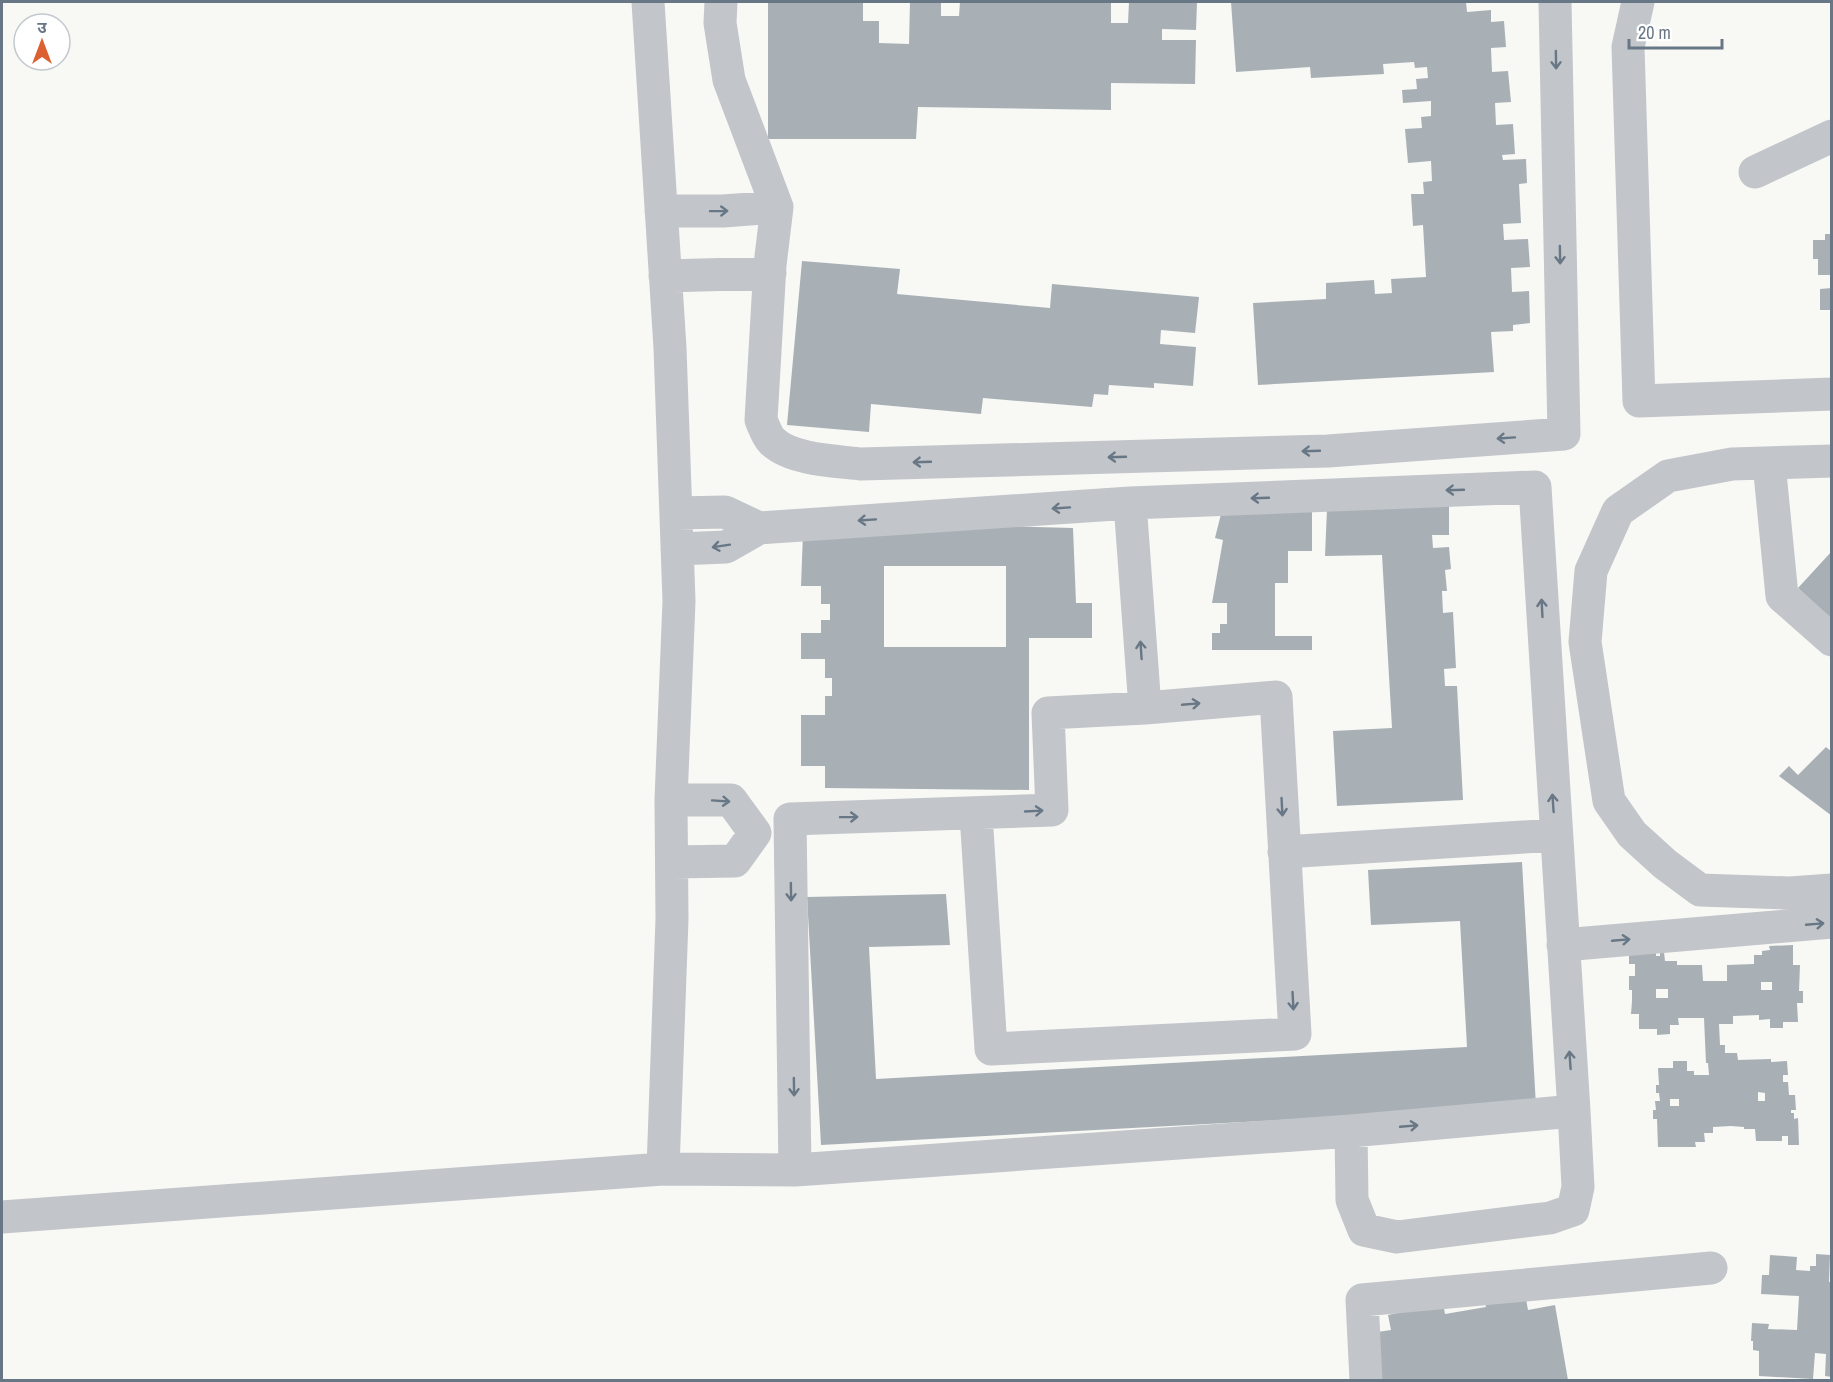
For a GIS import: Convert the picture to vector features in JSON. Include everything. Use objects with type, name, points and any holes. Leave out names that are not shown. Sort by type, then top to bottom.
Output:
[{"type":"street","points":[[648,2],[670,348],[679,601],[671,800],[672,919],[663,1169]]},
{"type":"street","points":[[721,2],[720,23],[729,80],[777,207],[770,273],[761,420],[771,440],[784,450],[861,464],[1317,451],[1564,434],[1555,2]]},
{"type":"street","points":[[1638,2],[1628,47],[1639,401],[1832,394]]},
{"type":"street","points":[[1755,172],[1832,136]]},
{"type":"street","points":[[661,211],[723,211],[777,207]]},
{"type":"street","points":[[665,276],[770,273]]},
{"type":"street","points":[[1832,461],[1732,464],[1668,476],[1617,511],[1591,571],[1585,642],[1609,801],[1632,834],[1665,864],[1701,890],[1790,893],[1832,890]]},
{"type":"street","points":[[1769,463],[1782,596],[1832,640]]},
{"type":"street","points":[[677,549],[726,547],[759,528],[1130,503],[1534,486],[1574,1111],[1578,1187],[1573,1210],[1550,1218],[1397,1237],[1365,1230],[1352,1200],[1351,1131]]},
{"type":"street","points":[[1130,503],[1145,708]]},
{"type":"street","points":[[676,513],[725,512],[759,528]]},
{"type":"street","points":[[795,1170],[790,819],[1052,810],[1048,713],[1145,708],[1276,697],[1295,1034],[991,1049],[976,814]]},
{"type":"street","points":[[671,800],[730,800],[755,833]]},
{"type":"street","points":[[755,833],[790,833]]},
{"type":"street","points":[[672,862],[735,861],[755,833]]},
{"type":"street","points":[[1284,852],[1556,835]]},
{"type":"street","points":[[1563,945],[1832,922]]},
{"type":"street","points":[[2,1217],[663,1169],[795,1170],[1351,1131],[1574,1111]]},
{"type":"street","points":[[1366,1380],[1362,1300],[1711,1268]]},
{"type":"building","points":[[768,2],[863,2],[863,21],[879,21],[879,43],[909,44],[910,2],[941,2],[941,16],[959,16],[960,2],[1111,2],[1111,23],[1128,23],[1129,2],[1197,2],[1196,30],[1162,29],[1162,40],[1196,40],[1195,84],[1111,83],[1111,110],[918,107],[916,139],[768,139]]},
{"type":"building","points":[[1231,2],[1466,2],[1467,12],[1491,10],[1491,22],[1504,21],[1506,47],[1491,48],[1492,72],[1508,71],[1511,102],[1495,103],[1496,125],[1513,124],[1515,154],[1502,155],[1503,160],[1526,159],[1527,183],[1519,184],[1521,223],[1503,224],[1504,240],[1528,239],[1530,267],[1511,268],[1512,292],[1529,291],[1530,323],[1513,325],[1513,331],[1491,332],[1494,372],[1258,385],[1253,303],[1326,299],[1326,283],[1374,280],[1375,294],[1392,293],[1391,279],[1426,277],[1423,225],[1413,226],[1411,194],[1424,194],[1423,182],[1432,181],[1431,161],[1408,163],[1405,129],[1422,128],[1421,117],[1431,116],[1431,101],[1403,103],[1402,90],[1417,89],[1416,79],[1428,78],[1427,67],[1415,68],[1414,62],[1383,64],[1384,74],[1311,78],[1310,67],[1236,72]]},
{"type":"building","points":[[1825,234],[1832,234],[1832,275],[1818,275],[1818,259],[1813,259],[1813,240],[1825,240]]},
{"type":"building","points":[[802,261],[900,269],[897,294],[1050,308],[1052,284],[1199,297],[1195,333],[1161,330],[1160,344],[1196,347],[1193,386],[1154,383],[1154,388],[1109,385],[1108,395],[1094,394],[1092,407],[983,398],[981,414],[871,404],[869,432],[787,425]]},
{"type":"building","points":[[1832,288],[1832,310],[1820,310],[1820,289]]},
{"type":"building","points":[[1449,501],[1449,535],[1432,535],[1433,548],[1449,547],[1451,569],[1445,570],[1447,591],[1442,591],[1443,613],[1453,612],[1456,668],[1444,669],[1445,686],[1457,686],[1463,800],[1337,806],[1333,731],[1392,728],[1382,555],[1325,556],[1327,509]]},
{"type":"building","points":[[1312,505],[1312,551],[1288,551],[1288,583],[1275,583],[1275,636],[1312,636],[1312,650],[1212,650],[1212,633],[1220,633],[1220,624],[1227,624],[1227,603],[1212,603],[1223,540],[1215,538],[1223,506]]},
{"type":"building","points":[[991,526],[1073,528],[1076,603],[1092,603],[1092,638],[1029,638],[1029,790],[825,788],[825,766],[801,766],[801,715],[825,715],[825,696],[832,696],[832,678],[825,678],[825,659],[801,659],[801,633],[821,633],[821,620],[830,620],[830,604],[821,604],[821,586],[801,586],[803,533]],"holes":[[[884,566],[1006,566],[1006,647],[884,647]]]},
{"type":"building","points":[[1832,551],[1832,620],[1798,588]]},
{"type":"building","points":[[1826,747],[1832,752],[1832,816],[1779,776],[1789,766],[1798,775]]},
{"type":"building","points":[[1522,862],[1536,1106],[821,1145],[807,897],[946,894],[950,945],[869,947],[876,1079],[1467,1047],[1460,921],[1371,925],[1368,870]]},
{"type":"building","points":[[1793,945],[1793,965],[1800,965],[1799,991],[1803,991],[1803,1003],[1797,1003],[1798,1022],[1783,1022],[1783,1028],[1770,1028],[1770,1019],[1759,1020],[1759,1015],[1733,1016],[1733,1024],[1719,1024],[1720,1045],[1725,1045],[1725,1053],[1737,1053],[1738,1060],[1787,1061],[1788,1075],[1783,1075],[1783,1082],[1788,1082],[1789,1095],[1795,1095],[1796,1110],[1791,1110],[1791,1113],[1794,1113],[1794,1119],[1798,1118],[1799,1145],[1788,1145],[1788,1136],[1782,1136],[1782,1141],[1756,1141],[1755,1129],[1731,1126],[1713,1127],[1713,1133],[1704,1133],[1705,1142],[1695,1142],[1696,1147],[1658,1147],[1657,1119],[1653,1119],[1653,1110],[1656,1110],[1655,1101],[1660,1101],[1659,1093],[1656,1093],[1656,1085],[1659,1085],[1658,1068],[1673,1068],[1673,1061],[1687,1061],[1687,1071],[1694,1071],[1694,1075],[1709,1075],[1708,1063],[1706,1063],[1704,1018],[1678,1018],[1679,1025],[1670,1025],[1670,1034],[1657,1035],[1657,1029],[1639,1029],[1639,1014],[1631,1014],[1632,990],[1629,990],[1629,976],[1635,976],[1635,964],[1629,964],[1629,953],[1656,952],[1656,956],[1660,956],[1660,952],[1664,952],[1665,961],[1677,961],[1677,965],[1702,965],[1703,981],[1727,981],[1727,965],[1754,964],[1754,955],[1762,955],[1762,951],[1770,950],[1769,946]],"holes":[[[1761,982],[1772,982],[1772,990],[1761,990]],[[1656,989],[1668,989],[1668,998],[1656,998]],[[1758,1092],[1765,1093],[1765,1101],[1758,1101]],[[1670,1099],[1679,1099],[1679,1106],[1670,1106]]]},
{"type":"building","points":[[1816,1254],[1830,1255],[1832,1377],[1825,1376],[1826,1354],[1815,1353],[1813,1379],[1759,1376],[1759,1351],[1753,1350],[1753,1341],[1751,1341],[1752,1323],[1769,1324],[1768,1329],[1797,1330],[1799,1296],[1761,1294],[1762,1275],[1769,1275],[1770,1255],[1797,1257],[1796,1270],[1810,1271],[1810,1266],[1816,1266]]},
{"type":"building","points":[[1524,1288],[1528,1310],[1555,1305],[1568,1380],[1379,1380],[1371,1333],[1391,1330],[1388,1315],[1443,1303],[1445,1314],[1486,1307],[1483,1294]]}]
